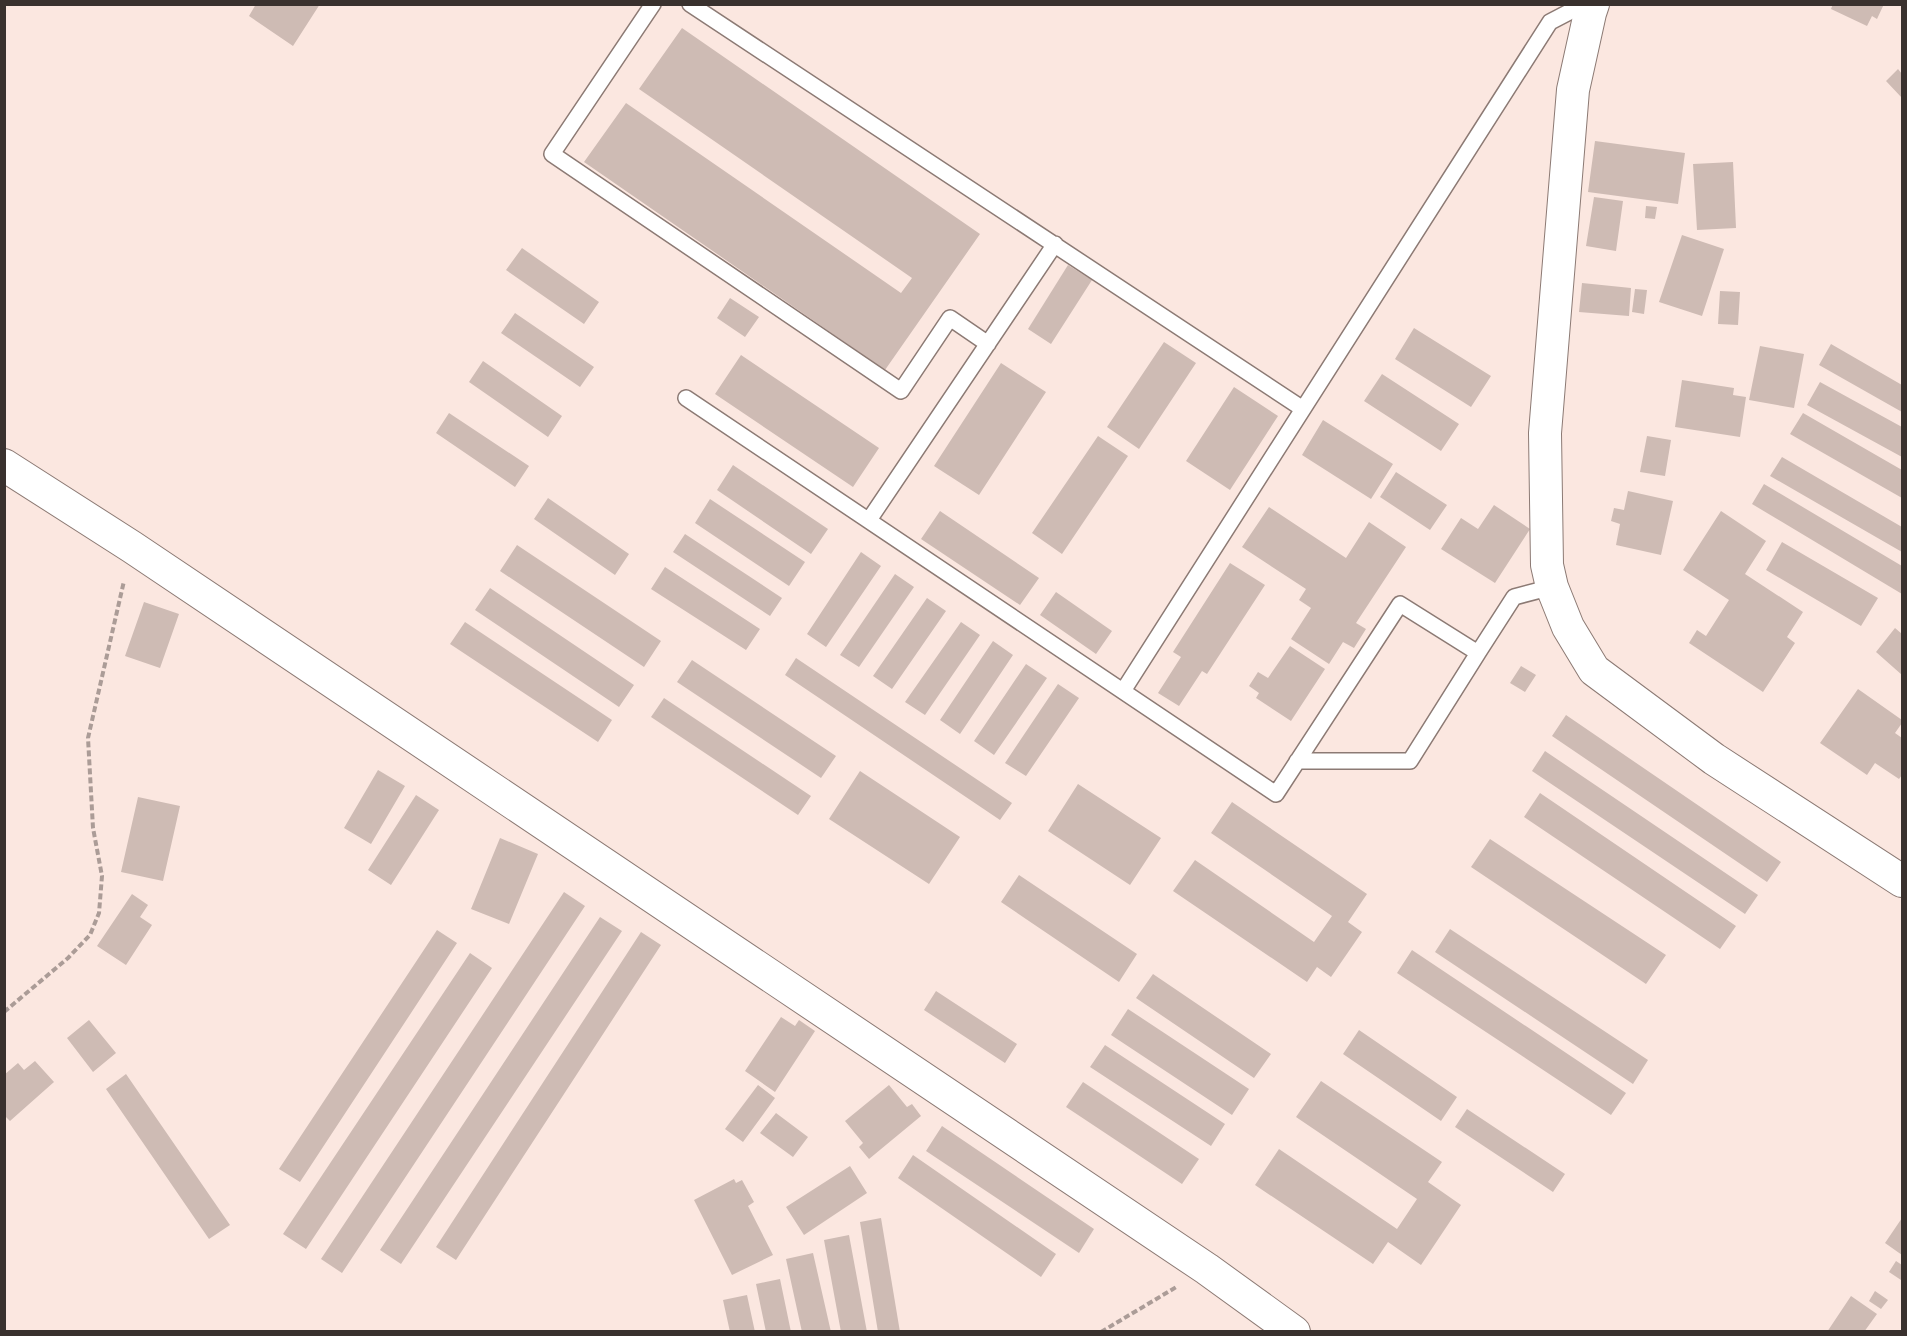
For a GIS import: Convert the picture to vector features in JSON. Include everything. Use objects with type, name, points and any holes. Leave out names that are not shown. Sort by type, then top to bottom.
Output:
[{"type":"street","points":[[1591,9],[1573,90],[1545,433],[1547,565],[1552,587],[1568,627],[1594,670],[1714,759],[1902,881]]},
{"type":"street","points":[[4,465],[132,547],[1207,1269],[1294,1332]]},
{"type":"lane","points":[[653,4],[552,154],[901,391],[950,318],[988,344]]},
{"type":"lane","points":[[690,4],[1303,409]]},
{"type":"lane","points":[[1123,691],[1550,22],[1573,10],[1591,9]]},
{"type":"lane","points":[[869,520],[1055,244]]},
{"type":"lane","points":[[686,398],[1275,794],[1400,604],[1478,653]]},
{"type":"lane","points":[[1297,761],[1410,761],[1514,597],[1552,587]]},
{"type":"path","points":[[4,1012],[90,935],[99,913],[102,876],[93,828],[88,738],[132,547]]},
{"type":"path","points":[[1101,1332],[1207,1269]]},
{"type":"building","points":[[256,4],[320,4],[293,46],[249,16]]},
{"type":"building","points":[[1833,4],[1884,4],[1877,19],[1872,16],[1867,26],[1831,9]]},
{"type":"building","points":[[682,28],[980,234],[885,370],[584,162],[626,103],[901,293],[912,278],[639,89]]},
{"type":"building","points":[[1898,69],[1902,74],[1902,98],[1886,81]]},
{"type":"building","points":[[1595,141],[1685,153],[1678,204],[1588,192]]},
{"type":"building","points":[[1733,162],[1736,228],[1697,230],[1693,164]]},
{"type":"building","points":[[1594,197],[1623,201],[1616,251],[1586,246]]},
{"type":"building","points":[[1646,206],[1657,207],[1655,219],[1645,218]]},
{"type":"building","points":[[1682,235],[1724,249],[1702,316],[1659,302]]},
{"type":"building","points":[[522,248],[599,302],[584,324],[506,270]]},
{"type":"building","points":[[1068,265],[1092,280],[1051,344],[1028,329]]},
{"type":"building","points":[[1582,283],[1631,288],[1629,316],[1579,312]]},
{"type":"building","points":[[1635,289],[1647,290],[1644,314],[1632,312]]},
{"type":"building","points":[[1720,291],[1740,292],[1738,325],[1718,324]]},
{"type":"building","points":[[730,298],[759,317],[745,337],[717,318]]},
{"type":"building","points":[[515,313],[594,367],[580,387],[501,333]]},
{"type":"building","points":[[1414,328],[1491,376],[1471,407],[1395,359]]},
{"type":"building","points":[[1164,342],[1196,363],[1139,449],[1107,427]]},
{"type":"building","points":[[1831,344],[1902,385],[1902,412],[1819,365]]},
{"type":"building","points":[[1760,346],[1804,354],[1794,408],[1749,400]]},
{"type":"building","points":[[741,355],[879,448],[853,487],[715,394]]},
{"type":"building","points":[[483,361],[562,416],[548,437],[469,382]]},
{"type":"building","points":[[1001,363],[1046,392],[979,495],[934,466]]},
{"type":"building","points":[[1382,374],[1459,424],[1441,451],[1364,401]]},
{"type":"building","points":[[1682,380],[1734,388],[1733,395],[1746,397],[1740,437],[1675,427]]},
{"type":"building","points":[[1820,382],[1902,427],[1902,457],[1807,405]]},
{"type":"building","points":[[1234,387],[1278,416],[1230,490],[1186,461]]},
{"type":"building","points":[[449,413],[529,466],[515,487],[436,433]]},
{"type":"building","points":[[1803,413],[1902,470],[1902,498],[1790,434]]},
{"type":"building","points":[[1323,420],[1393,464],[1371,499],[1302,455]]},
{"type":"building","points":[[1098,436],[1128,456],[1062,554],[1032,533]]},
{"type":"building","points":[[1647,436],[1671,440],[1665,476],[1640,472]]},
{"type":"building","points":[[1782,457],[1902,527],[1902,552],[1770,476]]},
{"type":"building","points":[[733,465],[828,529],[811,554],[717,490]]},
{"type":"building","points":[[1396,472],[1447,505],[1430,530],[1380,497]]},
{"type":"building","points":[[1764,484],[1902,566],[1902,594],[1752,504]]},
{"type":"building","points":[[1628,491],[1673,501],[1661,555],[1616,545],[1620,524],[1611,521],[1614,508],[1624,510]]},
{"type":"building","points":[[548,498],[629,554],[615,575],[534,519]]},
{"type":"building","points":[[710,499],[805,562],[789,586],[695,523]]},
{"type":"building","points":[[1494,505],[1530,529],[1495,583],[1441,549],[1461,518],[1478,529]]},
{"type":"building","points":[[1269,507],[1346,558],[1369,522],[1406,547],[1356,623],[1366,629],[1354,648],[1343,642],[1329,664],[1291,639],[1311,608],[1299,600],[1306,589],[1242,547]]},
{"type":"building","points":[[940,511],[1039,578],[1020,605],[921,539]]},
{"type":"building","points":[[1721,511],[1766,541],[1745,574],[1803,612],[1787,637],[1795,643],[1763,692],[1689,643],[1697,630],[1706,636],[1729,600],[1683,570]]},
{"type":"building","points":[[685,534],[782,598],[770,616],[673,552]]},
{"type":"building","points":[[1782,542],[1878,598],[1861,626],[1766,570]]},
{"type":"building","points":[[517,545],[661,641],[644,667],[500,571]]},
{"type":"building","points":[[861,552],[881,566],[826,647],[807,634]]},
{"type":"building","points":[[1230,563],[1265,585],[1207,674],[1202,671],[1179,706],[1158,693],[1181,657],[1173,652]]},
{"type":"building","points":[[665,567],[760,629],[746,650],[651,589]]},
{"type":"building","points":[[895,574],[914,587],[859,667],[840,655]]},
{"type":"building","points":[[490,588],[634,685],[619,707],[475,610]]},
{"type":"building","points":[[1056,592],[1112,631],[1096,654],[1040,615]]},
{"type":"building","points":[[927,598],[946,611],[892,689],[873,676]]},
{"type":"building","points":[[144,602],[179,614],[160,668],[125,656]]},
{"type":"building","points":[[465,622],[612,720],[598,742],[450,644]]},
{"type":"building","points":[[961,622],[980,635],[925,715],[905,702]]},
{"type":"building","points":[[1895,628],[1902,634],[1902,675],[1876,652]]},
{"type":"building","points":[[993,641],[1013,655],[960,734],[940,720]]},
{"type":"building","points":[[1290,646],[1325,669],[1291,721],[1256,698],[1259,693],[1249,686],[1258,672],[1268,678]]},
{"type":"building","points":[[796,658],[1012,803],[1000,820],[785,675]]},
{"type":"building","points":[[692,660],[836,756],[821,778],[677,682]]},
{"type":"building","points":[[1026,664],[1047,678],[994,755],[974,741]]},
{"type":"building","points":[[1521,666],[1536,675],[1525,692],[1510,683]]},
{"type":"building","points":[[1058,684],[1079,698],[1026,776],[1005,763]]},
{"type":"building","points":[[1858,689],[1902,720],[1895,733],[1902,738],[1902,775],[1899,779],[1875,763],[1867,775],[1820,743]]},
{"type":"building","points":[[664,698],[811,796],[798,815],[651,717]]},
{"type":"building","points":[[1566,715],[1781,862],[1767,882],[1552,736]]},
{"type":"building","points":[[1545,751],[1758,895],[1745,914],[1532,771]]},
{"type":"building","points":[[378,770],[405,786],[371,844],[344,828]]},
{"type":"building","points":[[860,771],[960,837],[929,884],[829,819]]},
{"type":"building","points":[[1078,784],[1161,838],[1130,885],[1048,831]]},
{"type":"building","points":[[1540,793],[1736,926],[1720,949],[1524,817]]},
{"type":"building","points":[[416,795],[439,810],[391,885],[368,870]]},
{"type":"building","points":[[138,797],[180,806],[163,881],[121,872]]},
{"type":"building","points":[[1232,802],[1367,894],[1348,922],[1362,932],[1331,977],[1317,967],[1307,982],[1173,891],[1195,860],[1314,942],[1332,916],[1211,833]]},
{"type":"building","points":[[500,838],[538,854],[509,924],[471,909]]},
{"type":"building","points":[[1490,839],[1666,955],[1646,984],[1471,867]]},
{"type":"building","points":[[1019,875],[1137,954],[1119,982],[1001,902]]},
{"type":"building","points":[[564,892],[585,906],[342,1273],[321,1259]]},
{"type":"building","points":[[132,894],[148,905],[140,917],[152,925],[126,965],[97,946]]},
{"type":"building","points":[[600,917],[622,931],[401,1264],[380,1250]]},
{"type":"building","points":[[1450,929],[1648,1060],[1633,1084],[1435,952]]},
{"type":"building","points":[[437,930],[457,943],[300,1182],[279,1169]]},
{"type":"building","points":[[641,932],[661,945],[456,1260],[436,1247]]},
{"type":"building","points":[[1412,950],[1626,1093],[1611,1115],[1397,973]]},
{"type":"building","points":[[470,953],[492,968],[306,1249],[283,1234]]},
{"type":"building","points":[[1153,974],[1271,1054],[1254,1078],[1136,998]]},
{"type":"building","points":[[936,991],[1017,1044],[1005,1063],[924,1010]]},
{"type":"building","points":[[1128,1009],[1249,1089],[1232,1115],[1111,1035]]},
{"type":"building","points":[[781,1017],[795,1026],[799,1020],[815,1031],[775,1092],[745,1071]]},
{"type":"building","points":[[89,1020],[116,1053],[93,1072],[67,1038]]},
{"type":"building","points":[[1359,1030],[1457,1097],[1441,1121],[1343,1054]]},
{"type":"building","points":[[1105,1045],[1225,1124],[1211,1146],[1090,1067]]},
{"type":"building","points":[[35,1061],[54,1082],[10,1121],[4,1115],[4,1075],[18,1063],[24,1070]]},
{"type":"building","points":[[126,1074],[230,1225],[209,1239],[106,1089]]},
{"type":"building","points":[[1321,1081],[1442,1162],[1428,1182],[1461,1205],[1421,1265],[1388,1242],[1373,1264],[1255,1185],[1279,1149],[1397,1229],[1417,1199],[1296,1117]]},
{"type":"building","points":[[1083,1082],[1199,1159],[1182,1184],[1066,1107]]},
{"type":"building","points":[[758,1085],[775,1098],[743,1142],[725,1129]]},
{"type":"building","points":[[889,1085],[907,1107],[912,1104],[921,1116],[869,1159],[859,1147],[863,1143],[845,1121]]},
{"type":"building","points":[[1467,1109],[1565,1174],[1553,1192],[1455,1127]]},
{"type":"building","points":[[776,1113],[808,1137],[793,1157],[760,1133]]},
{"type":"building","points":[[942,1126],[1094,1229],[1079,1253],[926,1151]]},
{"type":"building","points":[[913,1155],[1056,1254],[1041,1277],[898,1178]]},
{"type":"building","points":[[850,1166],[867,1193],[804,1235],[786,1207]]},
{"type":"building","points":[[734,1179],[736,1183],[742,1180],[754,1202],[748,1206],[773,1255],[732,1275],[694,1200]]},
{"type":"building","points":[[881,1218],[900,1332],[878,1332],[860,1222]]},
{"type":"building","points":[[1902,1218],[1902,1255],[1885,1243]]},
{"type":"building","points":[[849,1235],[867,1332],[841,1332],[824,1240]]},
{"type":"building","points":[[813,1253],[831,1332],[802,1332],[786,1259]]},
{"type":"building","points":[[1896,1261],[1902,1265],[1901,1280],[1889,1272]]},
{"type":"building","points":[[780,1279],[791,1332],[766,1332],[756,1284]]},
{"type":"building","points":[[1875,1291],[1888,1300],[1881,1309],[1869,1301]]},
{"type":"building","points":[[747,1295],[755,1332],[730,1332],[723,1300]]},
{"type":"building","points":[[1851,1296],[1877,1314],[1864,1332],[1827,1332]]}]
